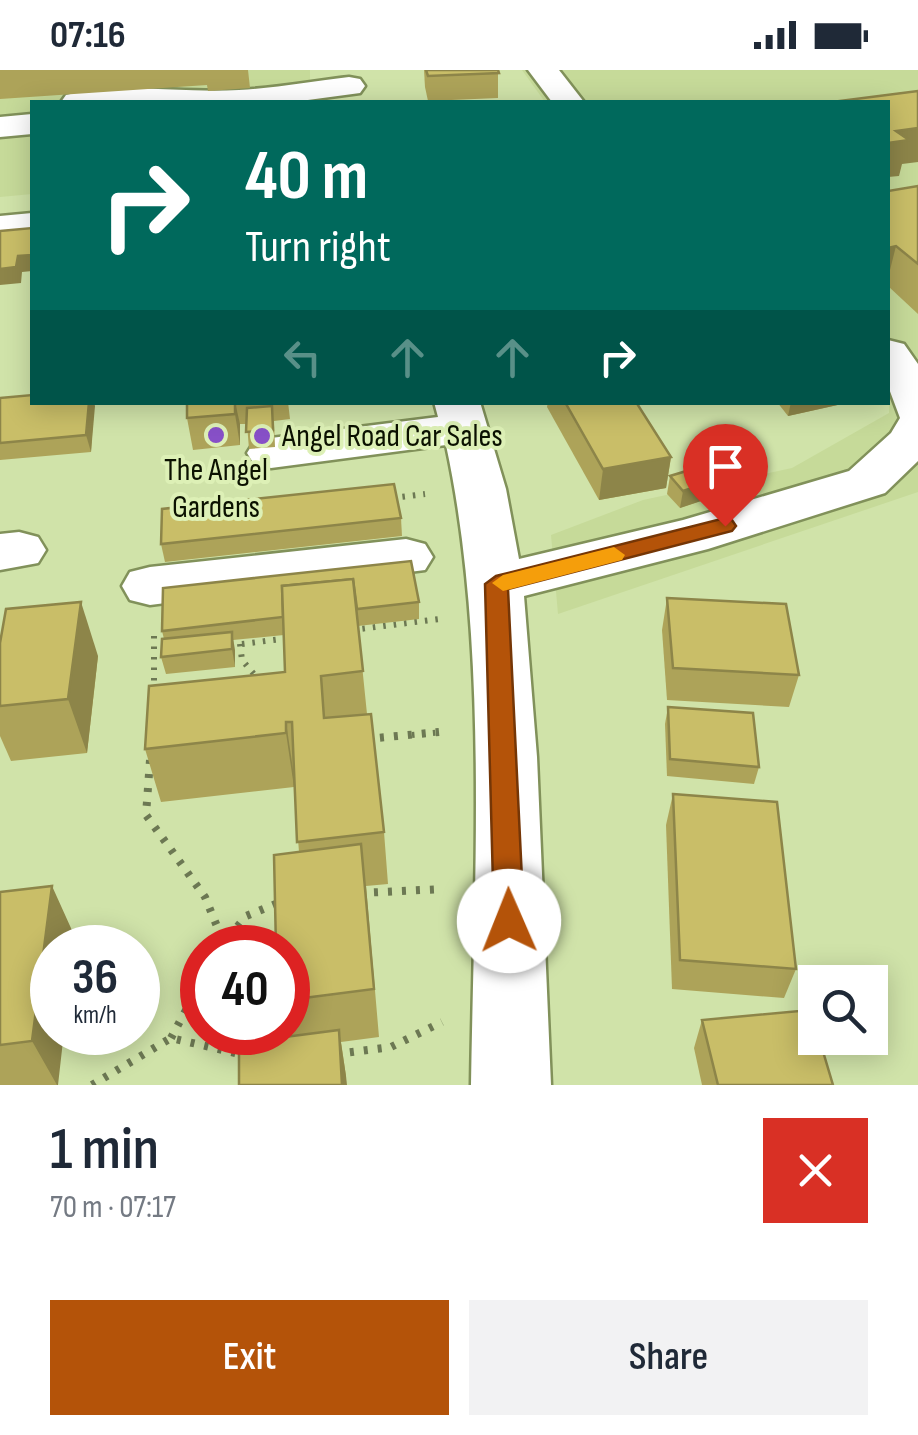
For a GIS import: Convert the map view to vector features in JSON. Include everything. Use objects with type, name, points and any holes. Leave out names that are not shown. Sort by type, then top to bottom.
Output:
[{"type":"street","points":[[543,70],[566,100]]},
{"type":"street","points":[[237,100],[350,80]]},
{"type":"street","points":[[111,100],[202,100]]},
{"type":"street","points":[[0,108],[30,106]]},
{"type":"street","points":[[0,127],[30,124]]},
{"type":"street","points":[[0,227],[30,224]]},
{"type":"street","points":[[890,357],[914,391],[918,411]]},
{"type":"street","points":[[271,453],[461,415],[480,488],[497,598],[509,888],[510,1085]]},
{"type":"street","points":[[497,598],[867,482],[912,440],[918,426]]},
{"type":"street","points":[[150,606],[406,557]]},
{"type":"path","points":[[384,499],[480,488]]},
{"type":"path","points":[[341,632],[497,598]]},
{"type":"path","points":[[150,606],[157,653],[154,707]]},
{"type":"path","points":[[225,646],[301,636]]},
{"type":"path","points":[[242,644],[242,660],[264,687]]},
{"type":"path","points":[[348,740],[504,726]]},
{"type":"path","points":[[151,743],[146,815],[205,897],[215,925]]},
{"type":"path","points":[[341,895],[509,888]]},
{"type":"path","points":[[236,925],[271,902],[289,900]]},
{"type":"path","points":[[333,1054],[391,1048],[510,988]]},
{"type":"path","points":[[92,1085],[171,1038],[180,1021]]},
{"type":"path","points":[[171,1038],[258,1058]]},
{"type":"shaded area","points":[[0,70],[310,70],[310,100],[30,100],[30,194],[0,197]]},
{"type":"shaded area","points":[[522,70],[918,70],[918,492],[558,614],[551,535],[643,500],[792,468],[889,413],[890,100],[544,100]]},
{"type":"building","points":[[426,70],[498,70],[499,73],[428,76]]},
{"type":"building","points":[[918,91],[918,128],[896,131],[909,140],[890,143],[890,100],[848,100]]},
{"type":"building","points":[[918,186],[918,264],[896,246],[890,248],[890,191]]},
{"type":"building","points":[[30,228],[30,255],[18,256],[16,267],[0,269],[0,231]]},
{"type":"building","points":[[30,395],[30,405],[89,405],[86,435],[0,443],[0,398]]},
{"type":"building","points":[[187,405],[235,405],[235,414],[187,418]]},
{"type":"building","points":[[567,405],[638,405],[671,457],[603,469]]},
{"type":"building","points":[[272,406],[273,430],[246,432],[247,408]]},
{"type":"building","points":[[726,459],[740,472],[683,491],[670,476]]},
{"type":"building","points":[[394,484],[401,518],[161,544],[162,509]]},
{"type":"building","points":[[411,561],[419,602],[357,609],[353,579],[282,586],[283,617],[162,631],[163,588]]},
{"type":"building","points":[[353,579],[363,671],[321,676],[324,718],[371,714],[384,832],[297,842],[292,722],[286,722],[286,733],[145,749],[149,686],[285,672],[282,586]]},
{"type":"building","points":[[667,598],[786,604],[799,675],[673,668]]},
{"type":"building","points":[[81,602],[68,699],[0,706],[0,643],[6,609]]},
{"type":"building","points":[[232,632],[232,649],[161,657],[162,639]]},
{"type":"building","points":[[668,707],[753,713],[759,767],[670,759]]},
{"type":"building","points":[[673,794],[777,802],[796,969],[680,960]]},
{"type":"building","points":[[361,844],[374,989],[310,997],[310,925],[276,925],[274,855]]},
{"type":"building","points":[[52,886],[47,925],[30,925],[30,1041],[0,1045],[0,892]]},
{"type":"building","points":[[798,1011],[798,1055],[824,1055],[833,1085],[718,1085],[702,1020]]},
{"type":"building","points":[[339,1030],[342,1085],[239,1085],[239,1055],[310,1055],[310,1034]]},
{"type":"slow traffic","points":[[503,583],[614,555]]},
{"type":"place","name":"The Angel Gardens","points":[[216,435]]},
{"type":"place","name":"Angel Road Car Sales","points":[[262,436]]},
{"type":"route","points":[[509,921],[496,584],[725,526]]}]
